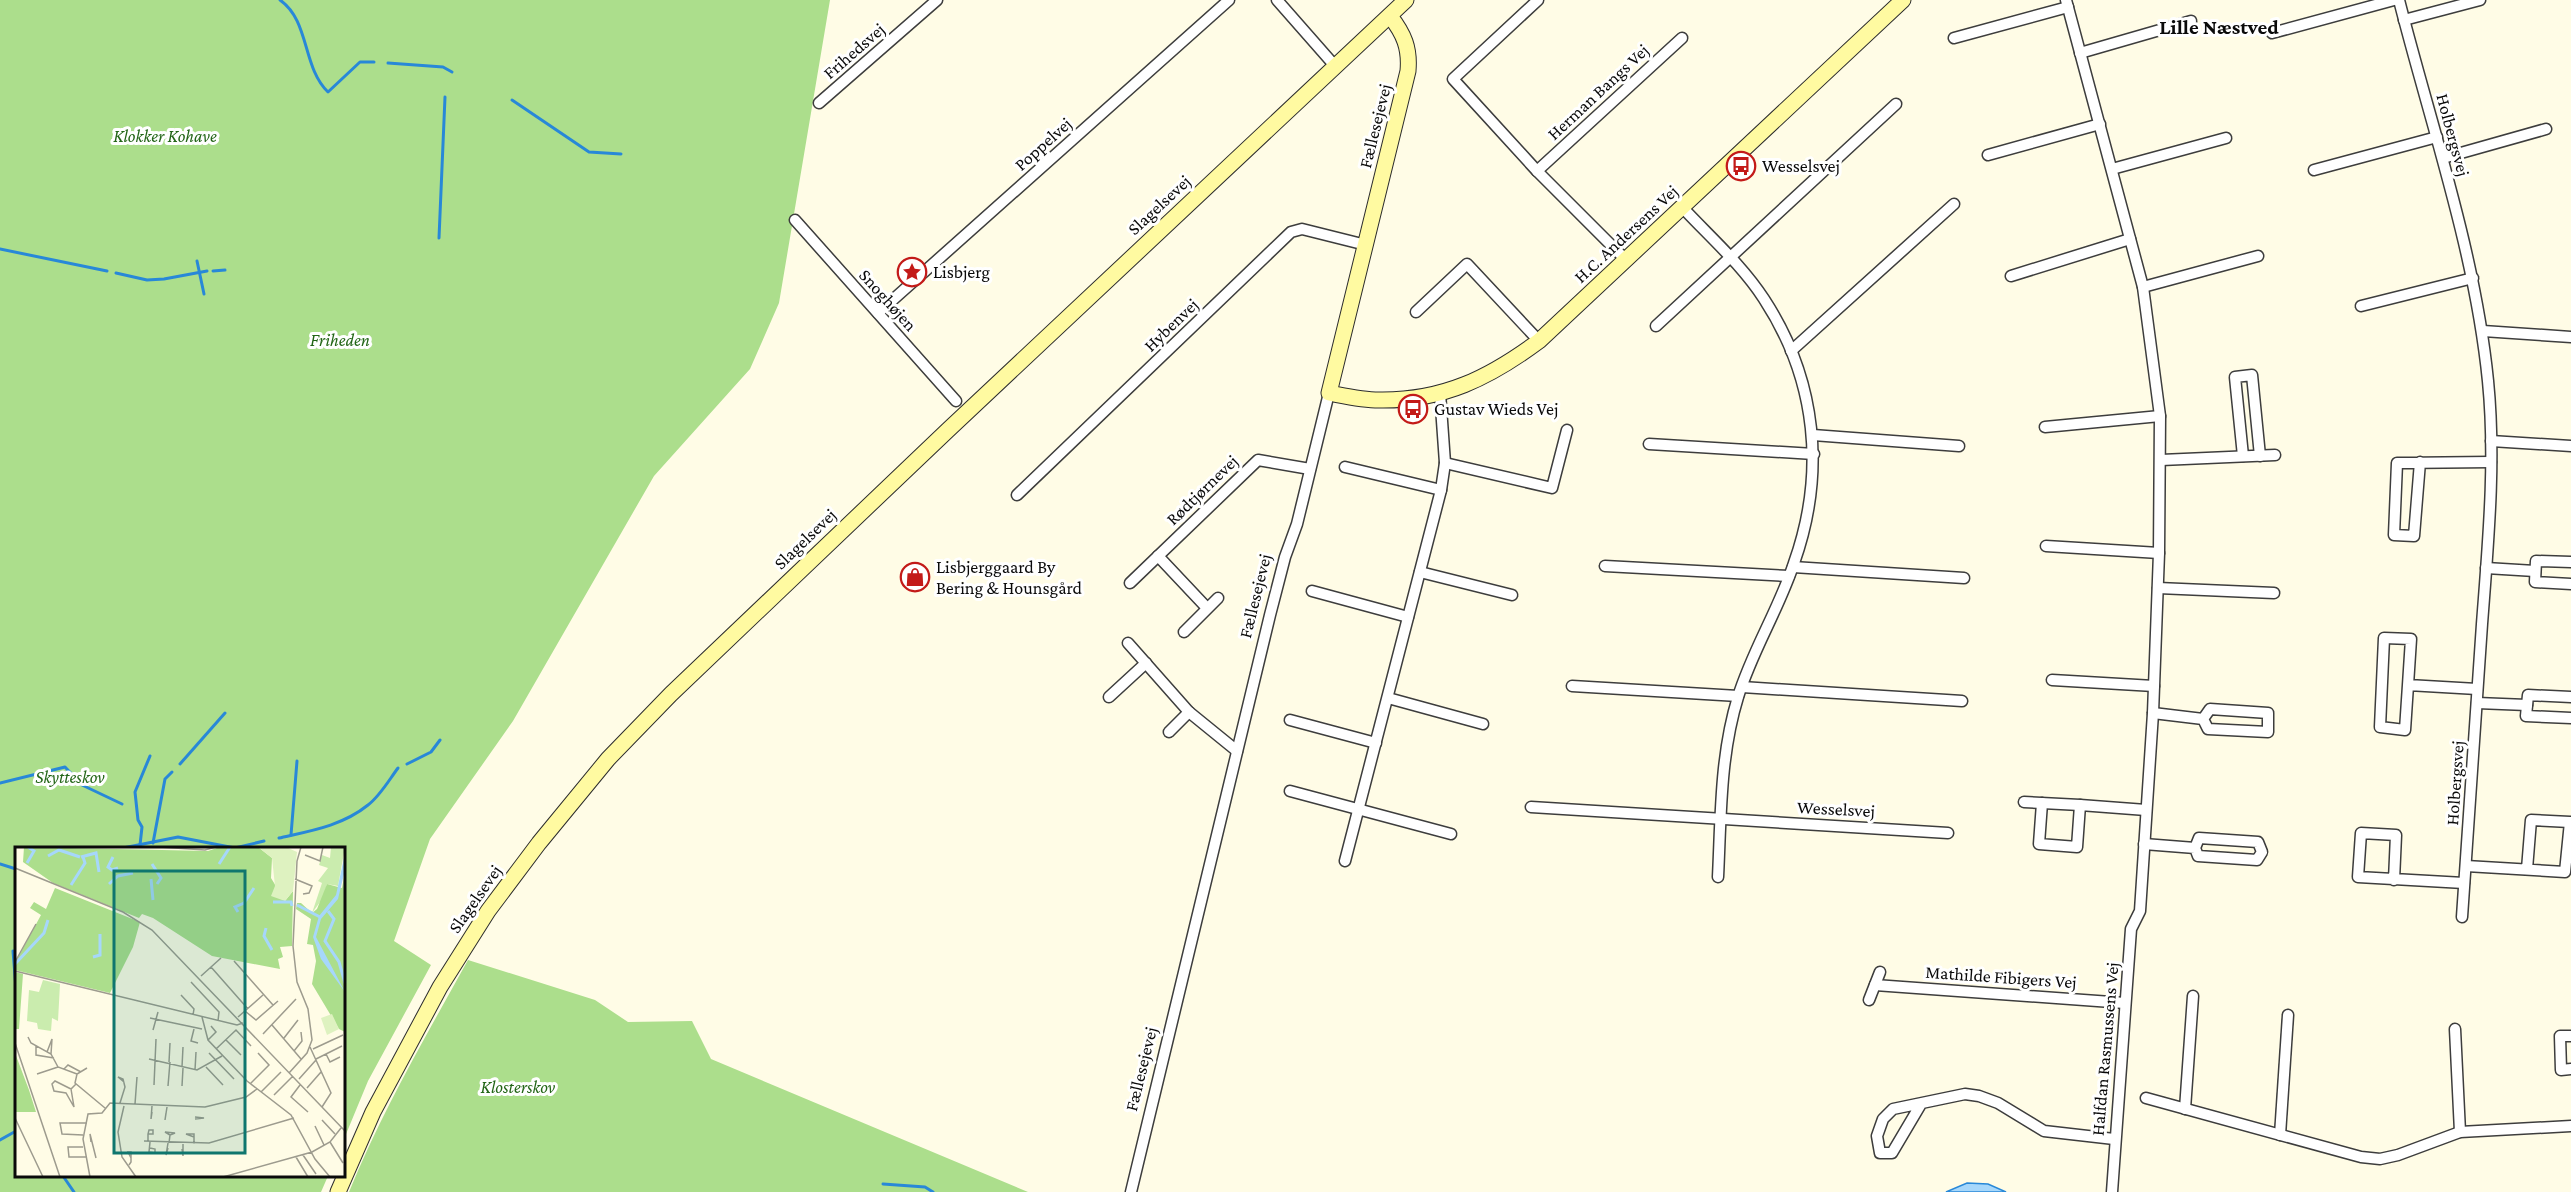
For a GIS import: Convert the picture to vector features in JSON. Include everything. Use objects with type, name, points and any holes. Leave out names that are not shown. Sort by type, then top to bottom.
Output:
[{"type":"street","name":"Frihedsvej","points":[[819,103],[937,0]]},
{"type":"street","name":"Poppelvej","points":[[878,313],[1229,0]]},
{"type":"street","points":[[1277,0],[1335,66]]},
{"type":"street","name":"Slagelsevej","points":[[339,1192],[373,1112],[440,987],[495,903],[539,843],[608,759],[680,686],[1406,0]]},
{"type":"street","points":[[1538,0],[1453,79],[1537,171],[1626,260]]},
{"type":"street","name":"H.C. Andersens Vej","points":[[1329,393],[1377,400],[1406,399],[1440,393],[1473,382],[1506,366],[1539,341],[1903,0]]},
{"type":"street","points":[[2272,33],[2394,0]]},
{"type":"street","name":"Holbergsvej","points":[[2399,0],[2443,158],[2473,278],[2489,384],[2491,462],[2486,568],[2462,917]]},
{"type":"street","points":[[2404,20],[2480,0]]},
{"type":"street","points":[[1954,38],[2067,3]]},
{"type":"street","name":"Halfdan Rasmussens Vej","points":[[2067,3],[2144,287],[2160,416],[2159,553],[2153,713],[2140,911],[2131,929],[2114,1139],[2112,1192]]},
{"type":"street","name":"Fællesejevej","points":[[1131,1192],[1237,751],[1285,557],[1297,524],[1408,71],[1407,46],[1402,32],[1390,16]]},
{"type":"street","points":[[2080,53],[2191,21]]},
{"type":"street","name":"Herman Bangs Vej","points":[[1537,171],[1682,38]]},
{"type":"street","points":[[1656,326],[1896,104]]},
{"type":"street","points":[[1988,155],[2100,124]]},
{"type":"street","points":[[2443,158],[2546,129]]},
{"type":"street","points":[[2314,170],[2436,137]]},
{"type":"street","points":[[2112,170],[2226,138]]},
{"type":"street","points":[[1791,351],[1954,204]]},
{"type":"street","points":[[1683,207],[1764,298],[1791,351],[1803,383],[1813,435],[1814,454],[1812,496],[1805,531],[1791,571],[1740,691],[1725,748],[1718,877]]},
{"type":"street","name":"Snoghøjen","points":[[795,220],[956,401]]},
{"type":"street","name":"Hybenvej","points":[[1017,495],[1291,232],[1302,229],[1366,245]]},
{"type":"street","points":[[2011,276],[2130,239]]},
{"type":"street","points":[[2144,287],[2258,256]]},
{"type":"street","points":[[1416,312],[1467,264],[1539,341]]},
{"type":"street","points":[[2361,306],[2473,278]]},
{"type":"street","points":[[2482,330],[2571,337]]},
{"type":"street","points":[[2243,456],[2235,377],[2252,375],[2260,456]]},
{"type":"street","points":[[1345,861],[1441,490],[1445,463],[1440,393]]},
{"type":"street","points":[[2046,427],[2160,416]]},
{"type":"street","points":[[1445,463],[1552,488],[1567,430]]},
{"type":"street","points":[[1813,435],[1959,446]]},
{"type":"street","points":[[2491,441],[2571,446]]},
{"type":"street","points":[[1649,444],[1814,454]]},
{"type":"street","points":[[2161,460],[2275,455]]},
{"type":"street","name":"Rødtjørnevej","points":[[1130,583],[1258,460],[1310,469]]},
{"type":"street","points":[[2420,462],[2414,536],[2394,535],[2397,463],[2420,462],[2491,462]]},
{"type":"street","points":[[1345,467],[1441,490]]},
{"type":"street","points":[[2046,546],[2159,553]]},
{"type":"street","points":[[1158,556],[1207,608]]},
{"type":"street","points":[[2571,562],[2536,561],[2535,571],[2535,582],[2571,584]]},
{"type":"street","points":[[1605,566],[1964,578]]},
{"type":"street","points":[[2486,568],[2535,571]]},
{"type":"street","points":[[1420,572],[1512,595]]},
{"type":"street","points":[[2158,588],[2274,593]]},
{"type":"street","points":[[1312,591],[1408,617]]},
{"type":"street","points":[[1184,632],[1218,598]]},
{"type":"street","points":[[2384,638],[2411,639],[2408,685],[2405,730],[2380,727],[2384,638]]},
{"type":"street","points":[[1128,644],[1189,712],[1237,751]]},
{"type":"street","points":[[1109,697],[1146,663]]},
{"type":"street","points":[[2052,680],[2154,686]]},
{"type":"street","points":[[2408,685],[2478,688]]},
{"type":"street","points":[[1572,686],[1962,701]]},
{"type":"street","points":[[2571,697],[2528,695],[2526,716],[2571,718]]},
{"type":"street","points":[[1388,698],[1483,724]]},
{"type":"street","points":[[2477,703],[2527,705]]},
{"type":"street","points":[[2210,709],[2268,713],[2268,732],[2208,729],[2203,719],[2210,709]]},
{"type":"street","points":[[1169,732],[1189,712]]},
{"type":"street","points":[[2153,713],[2203,719]]},
{"type":"street","points":[[1290,720],[1376,742]]},
{"type":"street","points":[[1290,791],[1451,834]]},
{"type":"street","points":[[2024,802],[2146,810]]},
{"type":"street","points":[[2042,803],[2039,844],[2077,847],[2080,805]]},
{"type":"street","name":"Wesselsvej","points":[[1531,807],[1948,833]]},
{"type":"street","points":[[2466,866],[2565,872],[2571,822],[2531,820],[2527,869]]},
{"type":"street","points":[[2394,880],[2396,835],[2361,833],[2358,877],[2394,880],[2464,883]]},
{"type":"street","points":[[2199,838],[2258,842],[2262,852],[2257,860],[2198,856],[2195,848],[2199,838]]},
{"type":"street","points":[[2144,844],[2195,848]]},
{"type":"street","points":[[1869,1000],[1880,972]]},
{"type":"street","name":"Mathilde Fibigers Vej","points":[[1875,985],[2126,1003]]},
{"type":"street","points":[[2185,1109],[2193,996]]},
{"type":"street","points":[[2280,1135],[2288,1016]]},
{"type":"street","points":[[2455,1029],[2460,1132]]},
{"type":"street","points":[[2571,1035],[2560,1036],[2561,1070],[2571,1069]]},
{"type":"street","points":[[1921,1104],[1892,1153],[1880,1153],[1876,1136],[1883,1119],[1893,1109],[1907,1104],[1921,1104],[1965,1094],[1998,1103],[2044,1131],[2114,1139]]},
{"type":"street","points":[[2146,1098],[2361,1157],[2380,1159],[2398,1155],[2460,1132],[2571,1126]]},
{"type":"green space","name":"Friheden","points":[[0,0],[830,0],[779,303],[750,369],[654,476],[513,721],[430,839],[394,941],[431,965],[368,1081],[345,1137],[345,847],[15,847],[15,1177],[328,1177],[321,1192],[0,1192]]},
{"type":"green space","name":"Klosterskov","points":[[468,960],[595,1000],[628,1022],[692,1021],[711,1059],[1028,1192],[349,1192],[390,1103]]},
{"type":"water","points":[[1967,1183],[1988,1184],[2006,1192],[1946,1192]]},
{"type":"waterway","points":[[280,0],[290,9],[296,20],[314,70],[328,92],[360,62],[374,62]]},
{"type":"waterway","points":[[388,63],[443,67],[452,72]]},
{"type":"waterway","points":[[439,238],[445,97]]},
{"type":"waterway","points":[[512,100],[589,152],[621,154]]},
{"type":"waterway","points":[[0,249],[107,271]]},
{"type":"waterway","points":[[197,261],[204,294]]},
{"type":"waterway","points":[[213,271],[225,270]]},
{"type":"waterway","points":[[116,273],[147,280],[207,271]]},
{"type":"waterway","points":[[180,764],[225,713]]},
{"type":"waterway","points":[[407,764],[431,752],[440,740]]},
{"type":"waterway","points":[[140,845],[142,827],[138,820],[135,792],[150,756]]},
{"type":"waterway","points":[[291,835],[297,761]]},
{"type":"waterway","points":[[0,783],[65,767],[82,785],[122,804]]},
{"type":"waterway","points":[[279,838],[325,827],[358,812],[376,797],[398,768]]},
{"type":"waterway","points":[[153,843],[165,779],[172,772]]},
{"type":"waterway","points":[[128,847],[178,837],[230,847]]},
{"type":"waterway","points":[[239,847],[264,841]]},
{"type":"waterway","points":[[0,864],[15,869]]},
{"type":"waterway","points":[[13,951],[15,976]]},
{"type":"waterway","points":[[0,1140],[15,1132]]},
{"type":"waterway","points":[[64,1177],[74,1192]]},
{"type":"waterway","points":[[883,1184],[925,1187],[933,1192]]},
{"type":"place","name":"Wesselsvej","points":[[1741,166]]},
{"type":"place","name":"Lisbjerg","points":[[912,272]]},
{"type":"place","name":"Gustav Wieds Vej","points":[[1413,409]]},
{"type":"place","name":"Lisbjerggaard By Bering & Hounsgård","points":[[915,577]]},
{"type":"district","name":"Lille Næstved","points":[[2219,27]]},
{"type":"park label","name":"Klokker Kohave","points":[[165,136]]},
{"type":"park label","name":"Skytteskov","points":[[70,777]]}]
